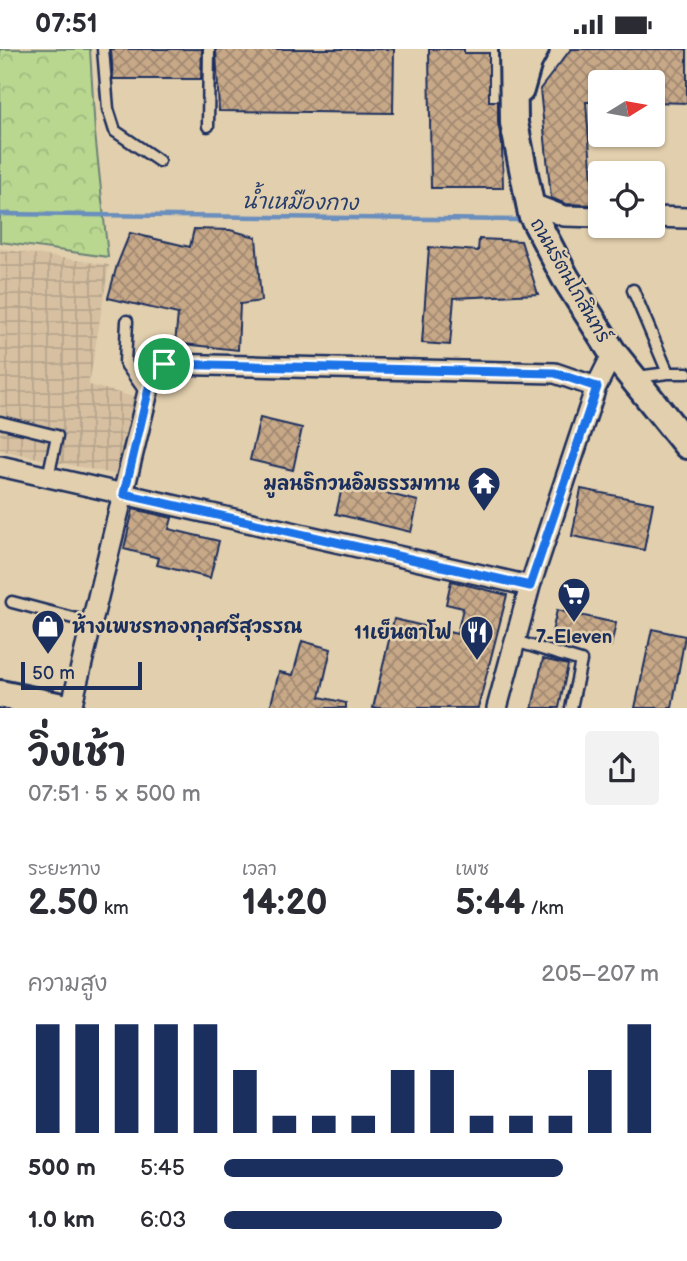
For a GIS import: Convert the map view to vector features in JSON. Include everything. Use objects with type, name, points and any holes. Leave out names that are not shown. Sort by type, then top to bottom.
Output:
[{"type":"street","name":"ถนนรัตนโกสินทร์","points":[[513,49],[514,114],[531,208],[562,272],[613,353],[687,445]]},
{"type":"street","points":[[514,114],[528,62],[535,49]]},
{"type":"street","points":[[531,208],[564,216],[588,217]]},
{"type":"street","points":[[665,217],[687,218]]},
{"type":"street","points":[[497,708],[530,586],[597,387],[613,353]]},
{"type":"street","points":[[0,694],[69,708],[153,371],[164,364],[555,373],[597,387]]},
{"type":"street","points":[[0,466],[530,586]]},
{"type":"lane","points":[[103,49],[108,109],[115,131],[159,161]]},
{"type":"lane","points":[[208,126],[209,49]]},
{"type":"lane","points":[[634,290],[668,373]]},
{"type":"lane","points":[[127,321],[125,363],[148,395]]},
{"type":"lane","points":[[633,377],[687,373]]},
{"type":"lane","points":[[0,422],[57,436],[48,477]]},
{"type":"lane","points":[[12,602],[92,623]]},
{"type":"lane","points":[[515,641],[581,661],[570,708]]},
{"type":"shaded area","points":[[0,249],[109,265],[89,385],[134,397],[118,475],[0,450]]},
{"type":"green space","points":[[0,49],[90,49],[95,133],[108,257],[0,242]]},
{"type":"building","points":[[111,49],[202,49],[201,79],[113,79]]},
{"type":"building","points":[[216,49],[394,49],[393,113],[219,111]]},
{"type":"building","points":[[429,49],[464,49],[464,53],[489,53],[489,101],[498,101],[503,188],[431,188]]},
{"type":"building","points":[[571,49],[687,49],[687,103],[665,102],[665,70],[588,70],[586,102],[591,161],[588,161],[588,205],[566,204],[551,198],[540,89]]},
{"type":"building","points":[[194,229],[230,230],[256,237],[261,301],[240,304],[238,350],[175,343],[178,314],[108,298],[130,233],[190,247]]},
{"type":"building","points":[[479,239],[521,241],[538,294],[454,298],[450,345],[422,343],[429,247],[478,251]]},
{"type":"building","points":[[260,418],[302,428],[293,470],[250,460]]},
{"type":"building","points":[[343,483],[418,501],[411,532],[336,514]]},
{"type":"building","points":[[581,489],[653,503],[644,550],[572,536]]},
{"type":"building","points":[[133,509],[172,518],[169,529],[219,541],[210,578],[157,565],[159,558],[124,549]]},
{"type":"building","points":[[451,581],[507,595],[478,708],[373,708],[394,619],[457,634],[463,608],[446,604]]},
{"type":"building","points":[[557,610],[616,623],[611,646],[552,632]]},
{"type":"building","points":[[652,629],[685,636],[672,708],[635,708]]},
{"type":"building","points":[[302,641],[331,649],[320,697],[346,703],[346,708],[270,708],[279,672],[293,675]]},
{"type":"building","points":[[543,659],[568,665],[559,708],[532,708]]},
{"type":"waterway","name":"น้ำเหมืองกาง","points":[[0,214],[526,220]]},
{"type":"place","name":"มูลนธิกวนอิมธรรมทาน","points":[[484,513]]},
{"type":"place","name":"7-Eleven","points":[[574,624]]},
{"type":"place","name":"ห้างเพชรทองกุลศรีสุวรรณ","points":[[48,656]]},
{"type":"place","name":"11เย็นตาโฟ","points":[[477,662]]},
{"type":"route","points":[[164,364],[555,373],[597,387],[530,586],[124,494],[153,371],[164,364]]}]
